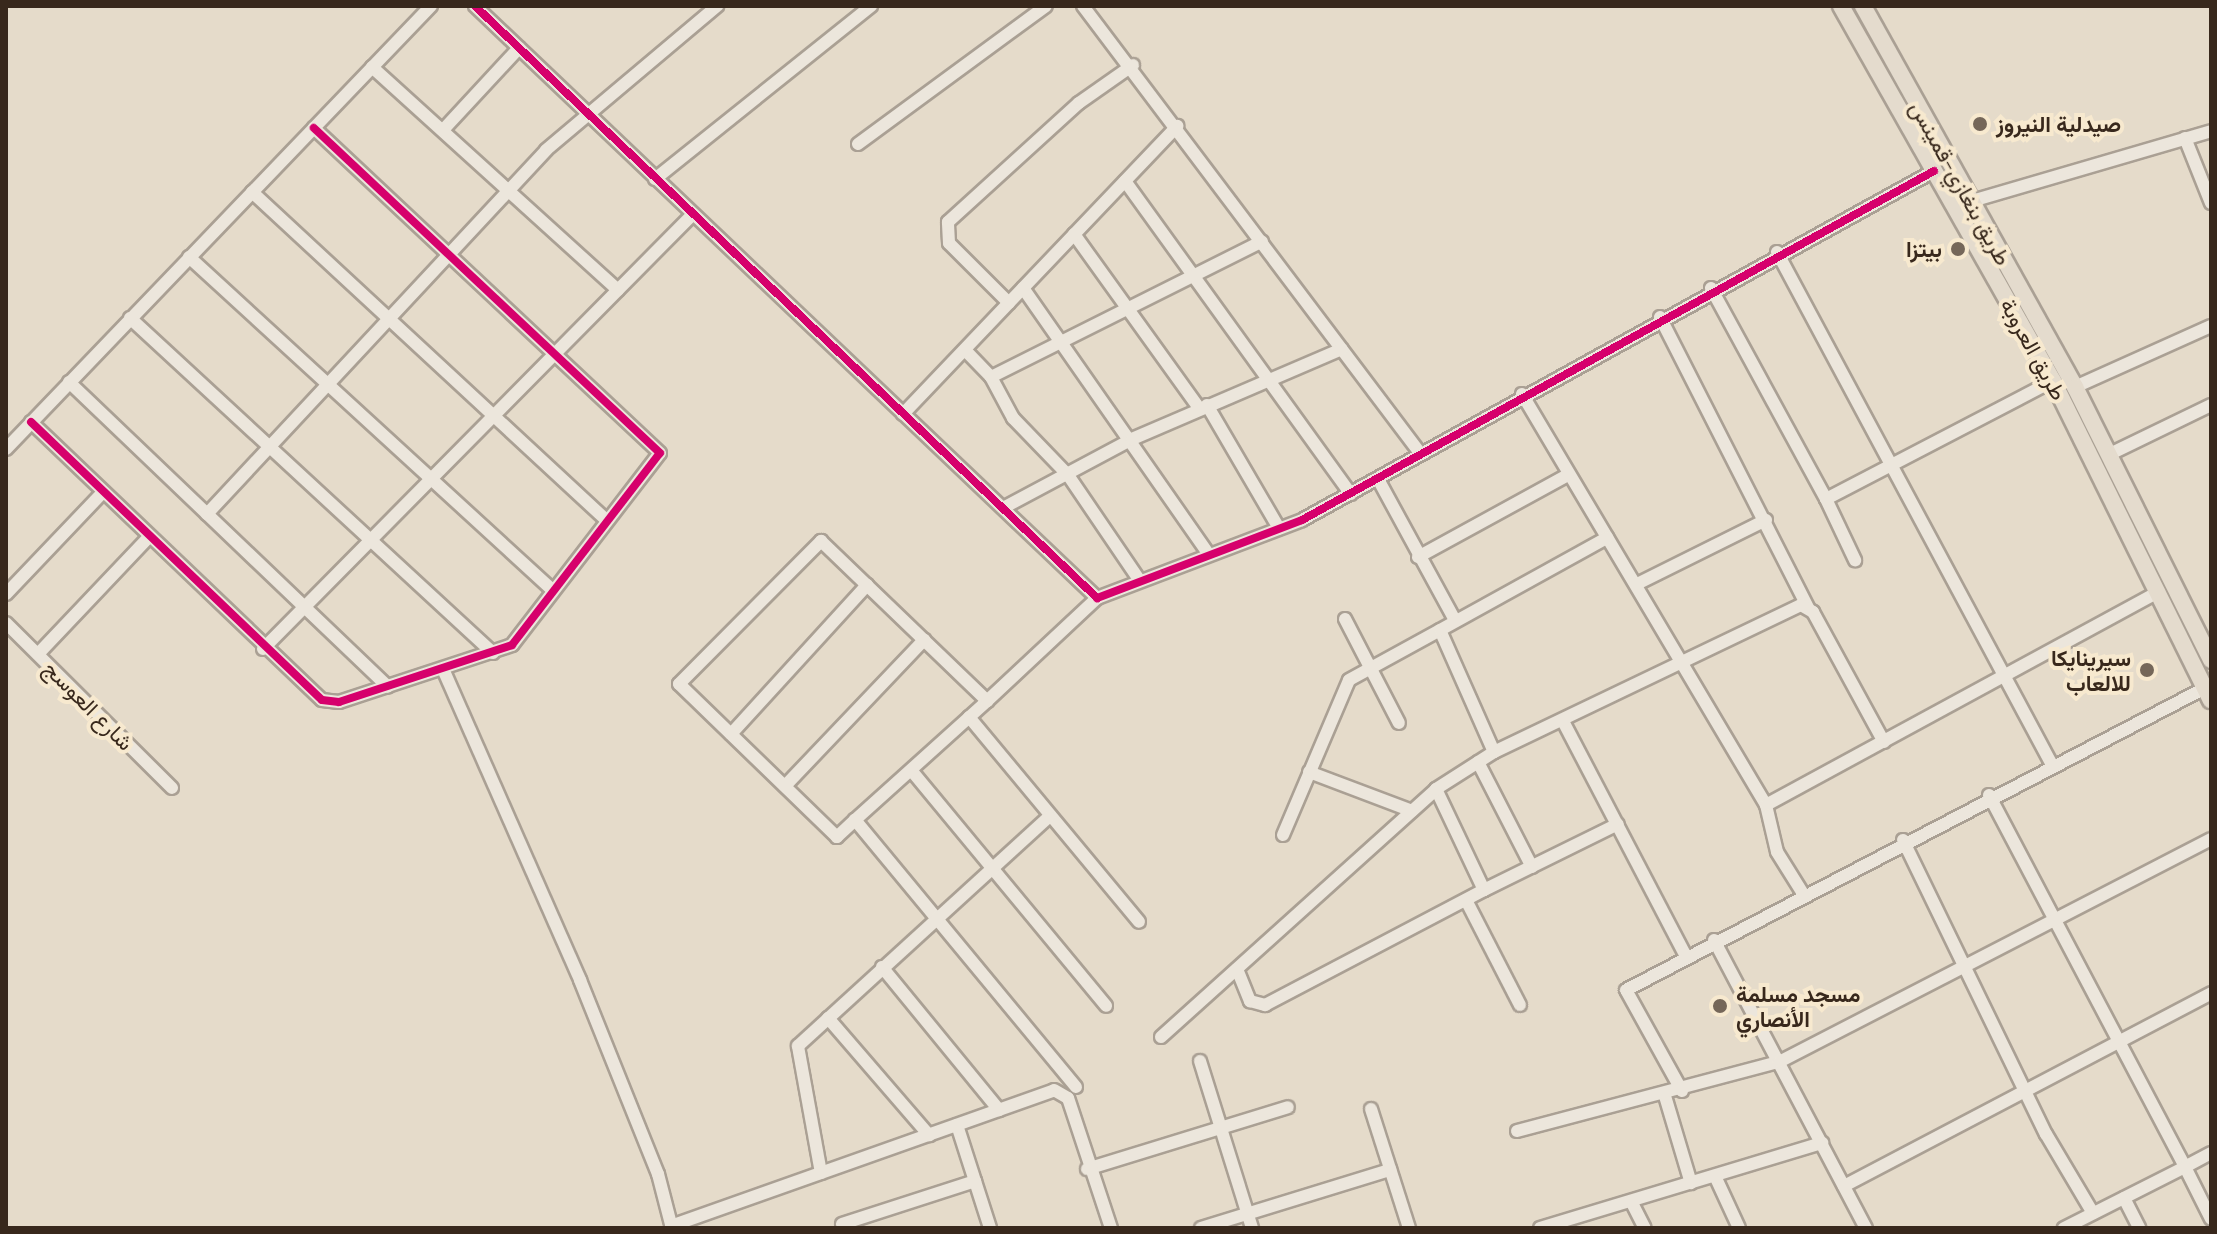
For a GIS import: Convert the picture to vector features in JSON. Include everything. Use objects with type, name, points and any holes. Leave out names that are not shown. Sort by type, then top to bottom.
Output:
[{"type":"main road","name":"طريق العروبة","points":[[1841,6],[1934,171],[1963,204],[2208,694]]},
{"type":"main road","name":"طريق بنغازي-قمينس","points":[[1863,6],[1963,204],[2075,387],[2211,660]]},
{"type":"street","points":[[6,449],[431,6]]},
{"type":"street","points":[[475,6],[1097,598]]},
{"type":"street","points":[[207,514],[507,190],[585,112],[717,6]]},
{"type":"street","points":[[655,179],[871,6]]},
{"type":"street","points":[[858,144],[1046,6]]},
{"type":"street","points":[[1083,6],[1133,65],[1420,453]]},
{"type":"street","points":[[443,130],[519,48]]},
{"type":"street","points":[[1009,303],[949,243],[948,222],[1038,137],[1133,65]]},
{"type":"street","points":[[372,67],[618,290]]},
{"type":"street","points":[[903,414],[1177,126]]},
{"type":"street","points":[[31,422],[263,649],[330,703],[512,645],[660,453],[314,128]]},
{"type":"street","points":[[1963,204],[2211,131]]},
{"type":"street","points":[[2185,138],[2211,203]]},
{"type":"street","points":[[987,701],[821,541],[679,684],[837,837],[987,701],[1097,598],[1138,578],[1279,528],[1351,494],[1711,288],[1934,171]]},
{"type":"street","points":[[1125,181],[1351,494]]},
{"type":"street","points":[[252,192],[606,520]]},
{"type":"street","points":[[263,649],[692,215]]},
{"type":"street","points":[[1074,234],[1126,309],[1203,407],[1279,528]]},
{"type":"street","points":[[991,377],[1262,241]]},
{"type":"street","points":[[1777,252],[2051,763]]},
{"type":"street","points":[[189,257],[553,591]]},
{"type":"street","points":[[1023,288],[1132,439],[1207,552]]},
{"type":"street","points":[[1711,288],[1826,499],[1855,560]]},
{"type":"street","points":[[1660,317],[1808,607],[1884,742]]},
{"type":"street","points":[[130,318],[493,653]]},
{"type":"street","points":[[2075,387],[2211,326]]},
{"type":"street","points":[[1003,508],[1132,439],[1342,349]]},
{"type":"street","points":[[965,350],[991,377],[1008,413],[1068,475],[1138,578]]},
{"type":"street","points":[[1826,499],[2053,381]]},
{"type":"street","points":[[69,382],[388,687]]},
{"type":"street","points":[[1522,394],[1568,475],[1683,659],[1700,700],[1766,805],[1777,852],[1802,892]]},
{"type":"street","points":[[2110,454],[2211,405]]},
{"type":"street","points":[[1418,557],[1568,475]]},
{"type":"street","points":[[1378,479],[1455,620]]},
{"type":"street","points":[[6,594],[103,492]]},
{"type":"street","points":[[1637,584],[1766,520]]},
{"type":"street","points":[[38,654],[149,537]]},
{"type":"street","points":[[1283,835],[1349,680],[1607,538]]},
{"type":"street","points":[[731,734],[867,585]]},
{"type":"street","points":[[1766,805],[2159,592]]},
{"type":"street","points":[[1161,1037],[1436,789],[1494,752],[1564,723],[1683,659],[1808,607]]},
{"type":"street","points":[[1345,619],[1399,723]]},
{"type":"street","name":"شارع العوسج","points":[[6,623],[172,788]]},
{"type":"street","points":[[1440,630],[1494,752]]},
{"type":"street","points":[[785,786],[924,640]]},
{"type":"street","points":[[443,669],[580,980],[658,1174],[672,1227],[999,1110],[1063,1092],[1087,1169],[1111,1228]]},
{"type":"street","points":[[1682,1091],[1626,990],[1802,892],[2051,763],[2208,694]]},
{"type":"street","points":[[969,717],[1139,922]]},
{"type":"street","points":[[1564,723],[1686,956]]},
{"type":"street","points":[[1478,762],[1532,867]]},
{"type":"street","points":[[911,770],[1106,1006]]},
{"type":"street","points":[[1309,772],[1412,811]]},
{"type":"street","points":[[1436,789],[1484,890]]},
{"type":"street","points":[[1989,795],[2052,921],[2211,1219]]},
{"type":"street","points":[[821,1173],[798,1046],[1049,817]]},
{"type":"street","points":[[855,820],[1076,1087]]},
{"type":"street","points":[[1237,969],[1250,1001],[1265,1005],[1484,890],[1618,824]]},
{"type":"street","points":[[1517,1131],[1665,1096],[1779,1062],[2211,839]]},
{"type":"street","points":[[1903,840],[2025,1089],[2093,1213]]},
{"type":"street","points":[[1466,900],[1520,1005]]},
{"type":"street","points":[[1714,940],[1866,1228]]},
{"type":"street","points":[[882,967],[999,1110]]},
{"type":"street","points":[[1844,1186],[2116,1040],[2211,993]]},
{"type":"street","points":[[828,1018],[929,1135]]},
{"type":"street","points":[[1200,1061],[1252,1228]]},
{"type":"street","points":[[1665,1096],[1691,1183]]},
{"type":"street","points":[[1087,1169],[1288,1107]]},
{"type":"street","points":[[1371,1109],[1409,1228]]},
{"type":"street","points":[[957,1125],[990,1228]]},
{"type":"street","points":[[1540,1228],[1556,1226],[1822,1143]]},
{"type":"street","points":[[2064,1228],[2211,1153]]},
{"type":"street","points":[[1201,1228],[1390,1170]]},
{"type":"street","points":[[1715,1176],[1739,1228]]},
{"type":"street","points":[[842,1224],[975,1181]]},
{"type":"street","points":[[2124,1198],[2139,1228]]},
{"type":"street","points":[[1631,1201],[1645,1228]]},
{"type":"cycle path","points":[[475,6],[1097,598],[1302,520],[1934,171]]},
{"type":"cycle path","points":[[31,422],[322,700],[339,702],[512,645],[660,453],[314,128]]},
{"type":"place","name":"صيدلية النيروز","points":[[1980,124]]},
{"type":"place","name":"بيتزا","points":[[1958,249]]},
{"type":"place","name":"سيرينايكا للالعاب","points":[[2147,670]]},
{"type":"place","name":"مسجد مسلمة الأنصاري","points":[[1720,1006]]}]
